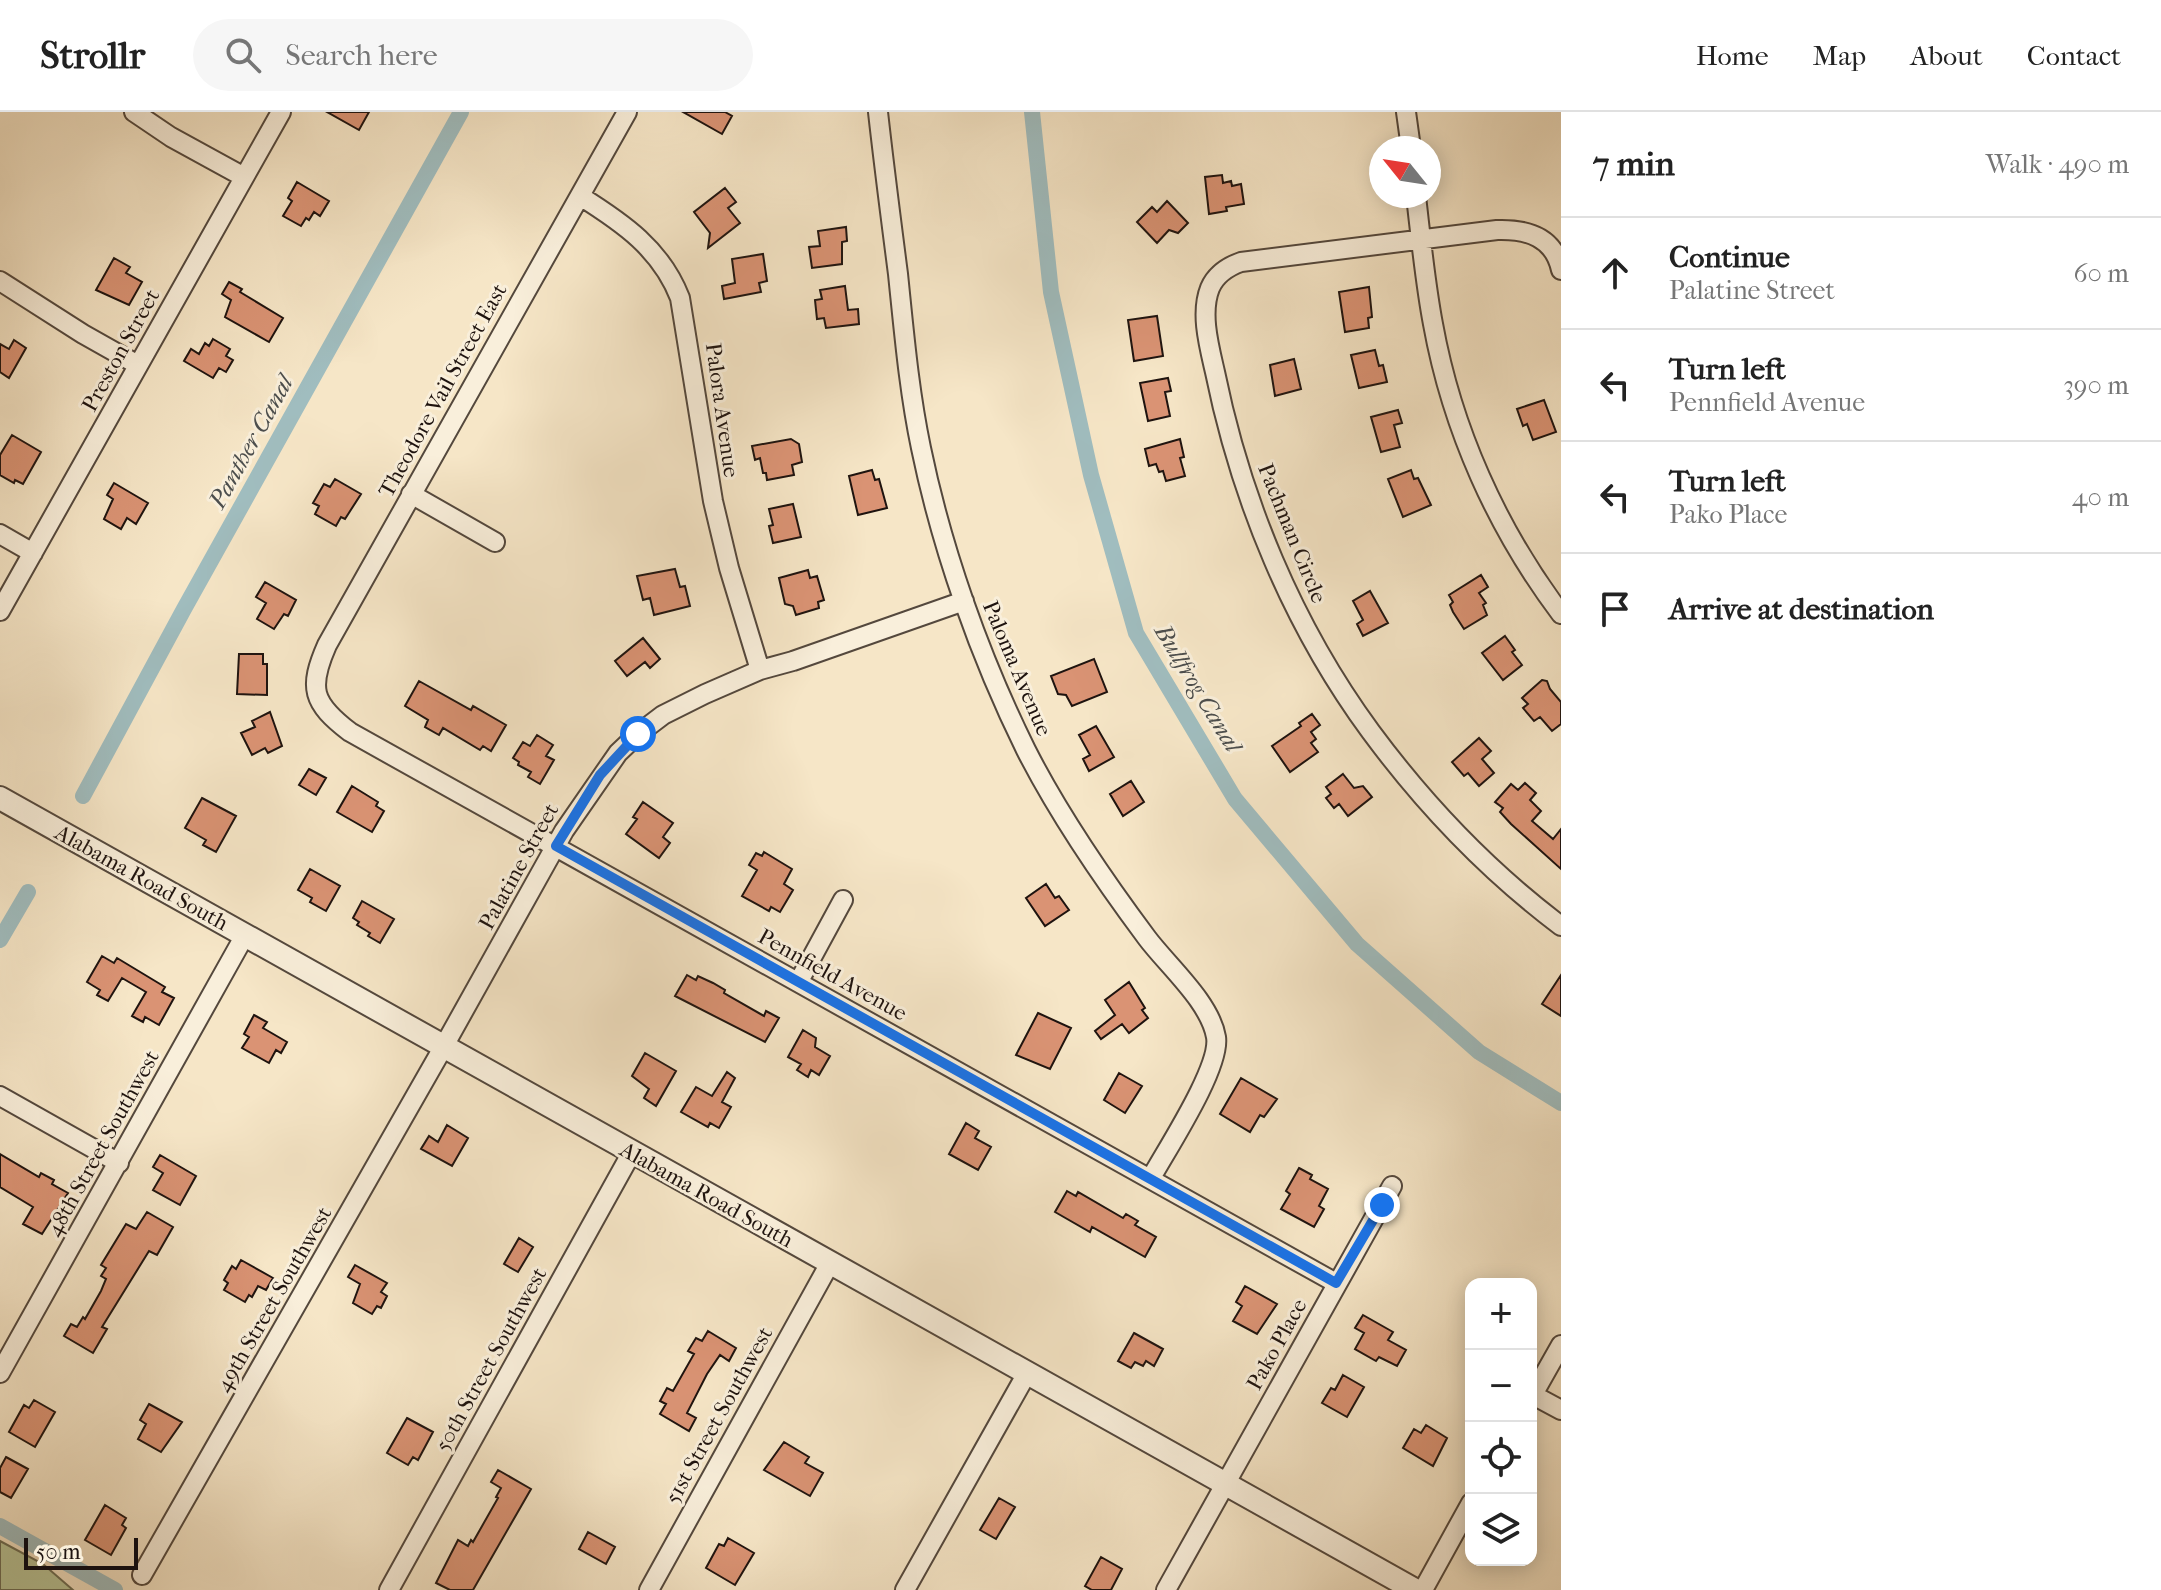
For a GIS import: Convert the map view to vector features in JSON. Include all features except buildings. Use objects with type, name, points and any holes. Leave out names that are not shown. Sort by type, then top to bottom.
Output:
[{"type":"street","points":[[134,112],[171,137],[244,177]]},
{"type":"street","name":"Preston Street","points":[[0,611],[281,112]]},
{"type":"street","name":"Theodore Vail Street East","points":[[317,697],[315,678],[327,645],[627,112]]},
{"type":"street","name":"Paloma Avenue","points":[[878,112],[916,420],[934,501],[964,601],[1010,715],[1056,805],[1149,941],[1205,1008],[1217,1038],[1213,1061],[1151,1178]]},
{"type":"street","points":[[1406,112],[1409,136]]},
{"type":"street","name":"Palora Avenue","points":[[580,196],[638,235],[651,248],[673,280],[680,298],[707,477],[729,568],[760,670]]},
{"type":"street","points":[[1417,208],[1439,353],[1455,411],[1503,526],[1561,614]]},
{"type":"street","points":[[1421,238],[1517,230],[1535,234],[1549,244],[1561,270]]},
{"type":"street","name":"Pachman Circle","points":[[1421,238],[1278,256],[1225,268],[1211,285],[1206,303],[1213,362],[1251,504],[1286,588],[1329,668],[1371,732],[1443,821],[1497,873],[1561,926]]},
{"type":"street","points":[[0,281],[138,365]]},
{"type":"street","points":[[411,494],[495,542]]},
{"type":"street","points":[[0,534],[33,553]]},
{"type":"street","name":"Palatine Street","points":[[444,1046],[556,846],[600,775],[638,734],[663,715],[760,670],[964,601]]},
{"type":"street","name":"Pennfield Avenue","points":[[317,697],[329,716],[350,732],[1336,1283]]},
{"type":"street","name":"Alabama Road South","points":[[0,798],[1415,1590]]},
{"type":"street","points":[[799,981],[843,900]]},
{"type":"street","name":"48th Street Southwest","points":[[3,1362],[119,1163],[245,935]]},
{"type":"street","name":"49th Street Southwest","points":[[142,1575],[444,1046]]},
{"type":"street","points":[[0,1096],[119,1163]]},
{"type":"street","name":"50th Street Southwest","points":[[389,1590],[632,1152]]},
{"type":"street","name":"Pako Place","points":[[1166,1590],[1392,1186]]},
{"type":"street","name":"51st Street Southwest","points":[[649,1590],[830,1263]]},
{"type":"street","points":[[1537,1387],[1561,1345]]},
{"type":"street","points":[[905,1590],[1027,1373]]},
{"type":"street","points":[[1537,1398],[1561,1410]]},
{"type":"street","points":[[1423,1590],[1465,1514]]},
{"type":"green space","points":[[0,1541],[43,1564],[73,1590],[0,1590]]},
{"type":"waterway","name":"Panther Canal","points":[[83,796],[461,112]]},
{"type":"waterway","name":"Bullfrog Canal","points":[[1032,112],[1051,292],[1091,475],[1136,633],[1235,799],[1357,944],[1479,1052],[1561,1103]]},
{"type":"waterway","points":[[0,940],[28,892]]},
{"type":"waterway","points":[[0,1526],[115,1590]]},
{"type":"route","points":[[638,734],[600,775],[556,846],[1336,1283],[1382,1205]]}]
